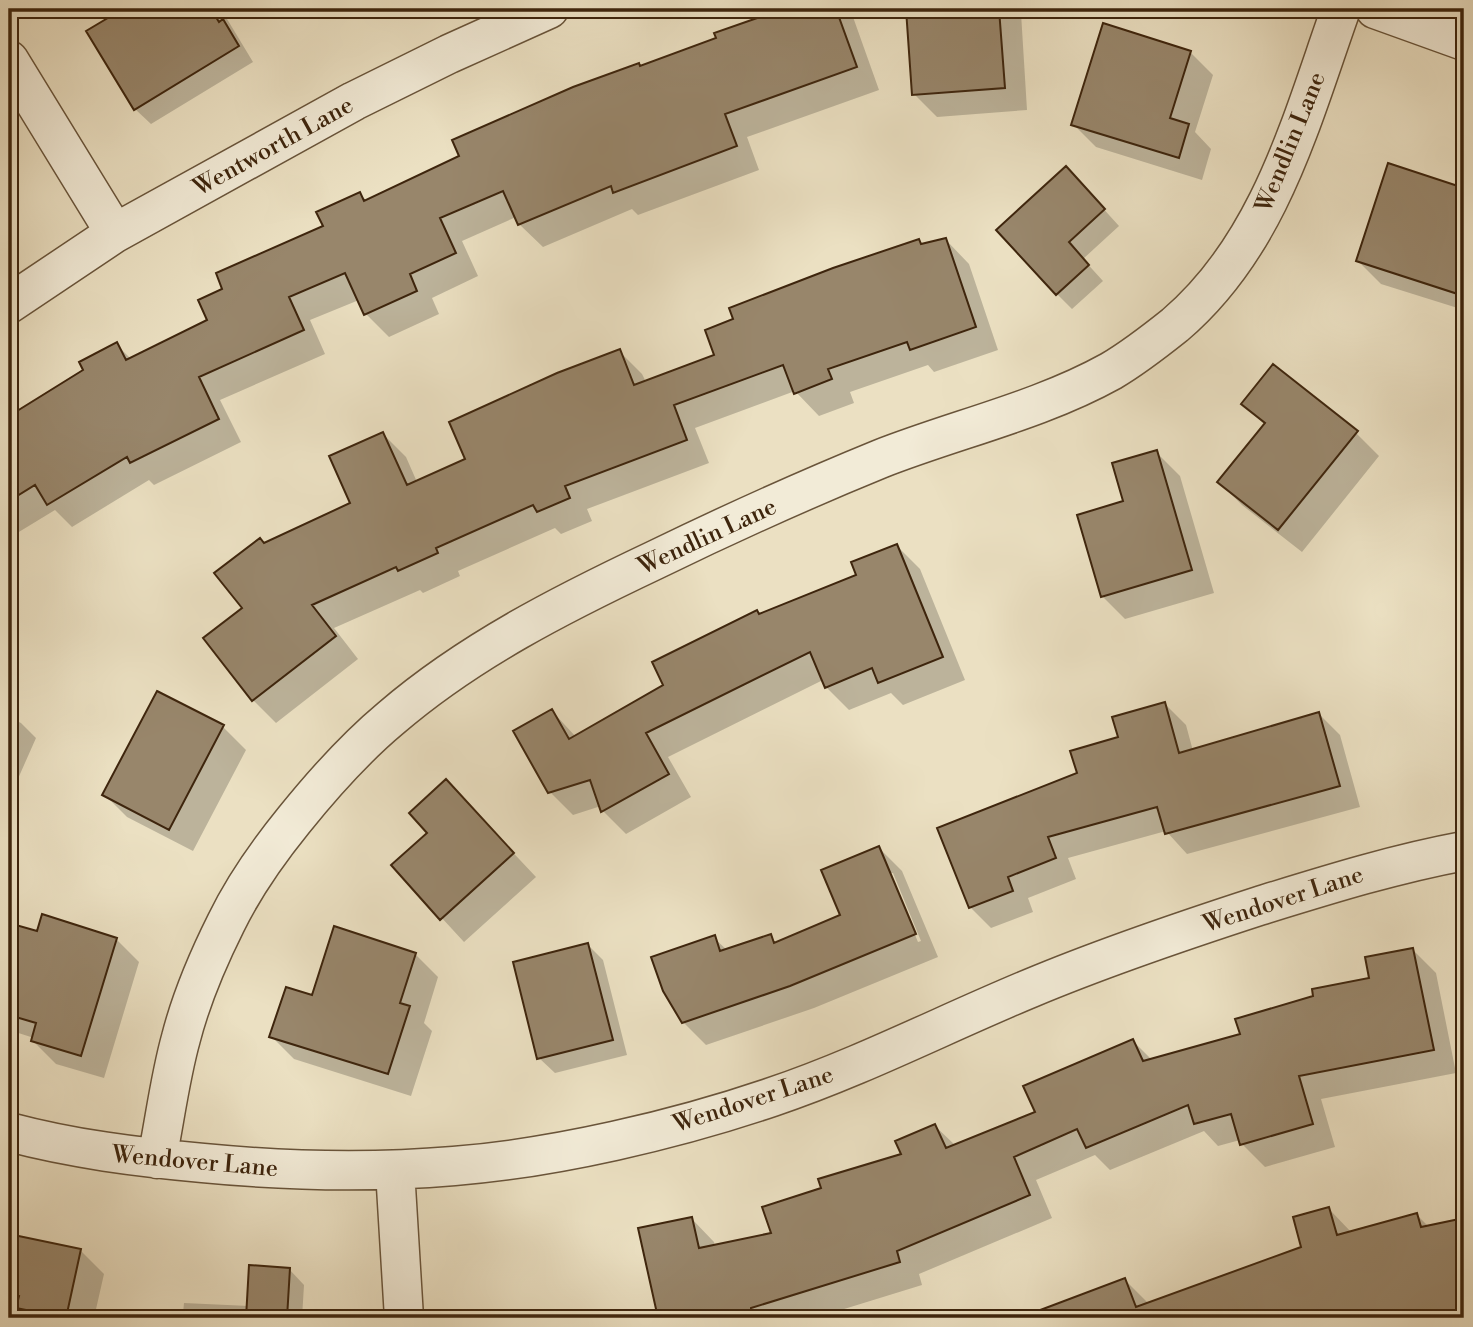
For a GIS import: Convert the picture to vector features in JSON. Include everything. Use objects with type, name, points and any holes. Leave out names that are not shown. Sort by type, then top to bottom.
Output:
[{"type":"street","name":"Wentworth Lane","points":[[9,304],[115,233],[354,102],[449,54],[549,9]]},
{"type":"street","name":"Wendlin Lane","points":[[157,1159],[181,1038],[207,966],[228,919],[276,842],[349,757],[389,719],[430,686],[537,619],[756,511],[883,458],[1078,388],[1113,370],[1144,348],[1177,323],[1209,291],[1240,252],[1263,214],[1285,166],[1340,9]]},
{"type":"street","points":[[1375,9],[1464,41]]},
{"type":"street","points":[[9,60],[115,233]]},
{"type":"street","name":"Wendover Lane","points":[[9,1132],[96,1152],[279,1168],[395,1170],[457,1166],[514,1159],[592,1144],[716,1116],[838,1072],[1031,988],[1199,925],[1362,873],[1464,851]]},
{"type":"street","points":[[395,1170],[404,1318]]},
{"type":"building","points":[[123,9],[211,9],[219,22],[223,19],[239,46],[134,110],[86,31]]},
{"type":"building","points":[[783,9],[836,9],[857,67],[725,114],[737,146],[613,193],[611,186],[518,225],[503,191],[440,218],[456,253],[410,274],[417,291],[364,315],[345,273],[289,297],[304,330],[199,377],[219,419],[130,463],[127,457],[47,505],[35,485],[9,501],[9,416],[83,370],[79,362],[117,342],[126,360],[207,320],[198,300],[222,289],[216,273],[323,226],[316,212],[360,192],[364,201],[459,156],[452,140],[573,87],[716,38],[714,33]]},
{"type":"building","points":[[906,9],[999,9],[1005,88],[912,95]]},
{"type":"building","points":[[1103,23],[1191,51],[1170,118],[1189,124],[1179,158],[1071,125]]},
{"type":"building","points":[[1388,163],[1464,188],[1464,296],[1356,261]]},
{"type":"building","points":[[1066,166],[1105,209],[1069,242],[1089,265],[1056,295],[996,230]]},
{"type":"building","points":[[946,238],[976,327],[910,350],[907,342],[828,369],[832,379],[794,394],[783,365],[674,405],[687,440],[565,486],[570,498],[537,512],[533,505],[436,548],[438,553],[398,571],[396,567],[312,605],[336,636],[252,701],[203,638],[242,608],[214,573],[260,538],[264,543],[350,503],[329,456],[383,432],[407,485],[465,459],[449,422],[557,373],[620,349],[634,385],[714,355],[705,330],[733,319],[729,308],[919,239],[921,244]]},
{"type":"building","points":[[1273,364],[1358,431],[1278,530],[1217,482],[1265,423],[1241,404]]},
{"type":"building","points":[[1157,450],[1192,570],[1101,597],[1077,515],[1123,501],[1112,463]]},
{"type":"building","points":[[897,544],[943,657],[878,683],[872,668],[825,688],[810,652],[646,733],[669,774],[601,812],[590,780],[548,793],[513,731],[552,709],[569,739],[663,685],[652,662],[757,610],[759,614],[856,575],[851,562]]},
{"type":"building","points":[[157,691],[224,725],[169,830],[102,795]]},
{"type":"building","points":[[1165,702],[1179,753],[1319,712],[1340,786],[1165,834],[1157,807],[1048,837],[1056,858],[1008,877],[1013,891],[969,908],[937,828],[1077,773],[1070,751],[1118,737],[1112,717]]},
{"type":"building","points":[[446,779],[514,853],[440,920],[391,865],[427,833],[409,813]]},
{"type":"building","points":[[879,846],[916,934],[790,986],[682,1023],[663,991],[651,957],[715,935],[720,951],[771,934],[774,943],[840,915],[821,870]]},
{"type":"building","points":[[42,914],[117,938],[81,1056],[31,1041],[36,1023],[9,1015],[9,923],[37,931]]},
{"type":"building","points":[[334,926],[416,953],[400,1003],[410,1006],[388,1074],[269,1037],[286,987],[312,995]]},
{"type":"building","points":[[588,943],[613,1040],[537,1059],[513,962]]},
{"type":"building","points":[[1413,948],[1434,1050],[1299,1076],[1313,1124],[1240,1145],[1231,1114],[1194,1124],[1188,1105],[1086,1148],[1077,1129],[1014,1157],[1030,1195],[897,1251],[900,1262],[751,1308],[751,1311],[717,1318],[658,1318],[638,1228],[692,1217],[699,1248],[771,1233],[762,1207],[821,1188],[818,1179],[901,1154],[895,1141],[935,1124],[946,1148],[1035,1112],[1023,1086],[1133,1039],[1143,1061],[1240,1034],[1235,1019],[1313,996],[1312,989],[1369,978],[1365,957]]},
{"type":"building","points":[[1329,1207],[1337,1235],[1417,1213],[1421,1227],[1464,1218],[1464,1309],[1445,1313],[1447,1318],[1027,1318],[1027,1315],[1125,1278],[1136,1307],[1301,1247],[1293,1217]]},
{"type":"building","points":[[9,1234],[81,1249],[66,1318],[16,1308],[19,1296],[9,1294]]},
{"type":"building","points":[[249,1265],[290,1268],[287,1318],[246,1318]]}]
